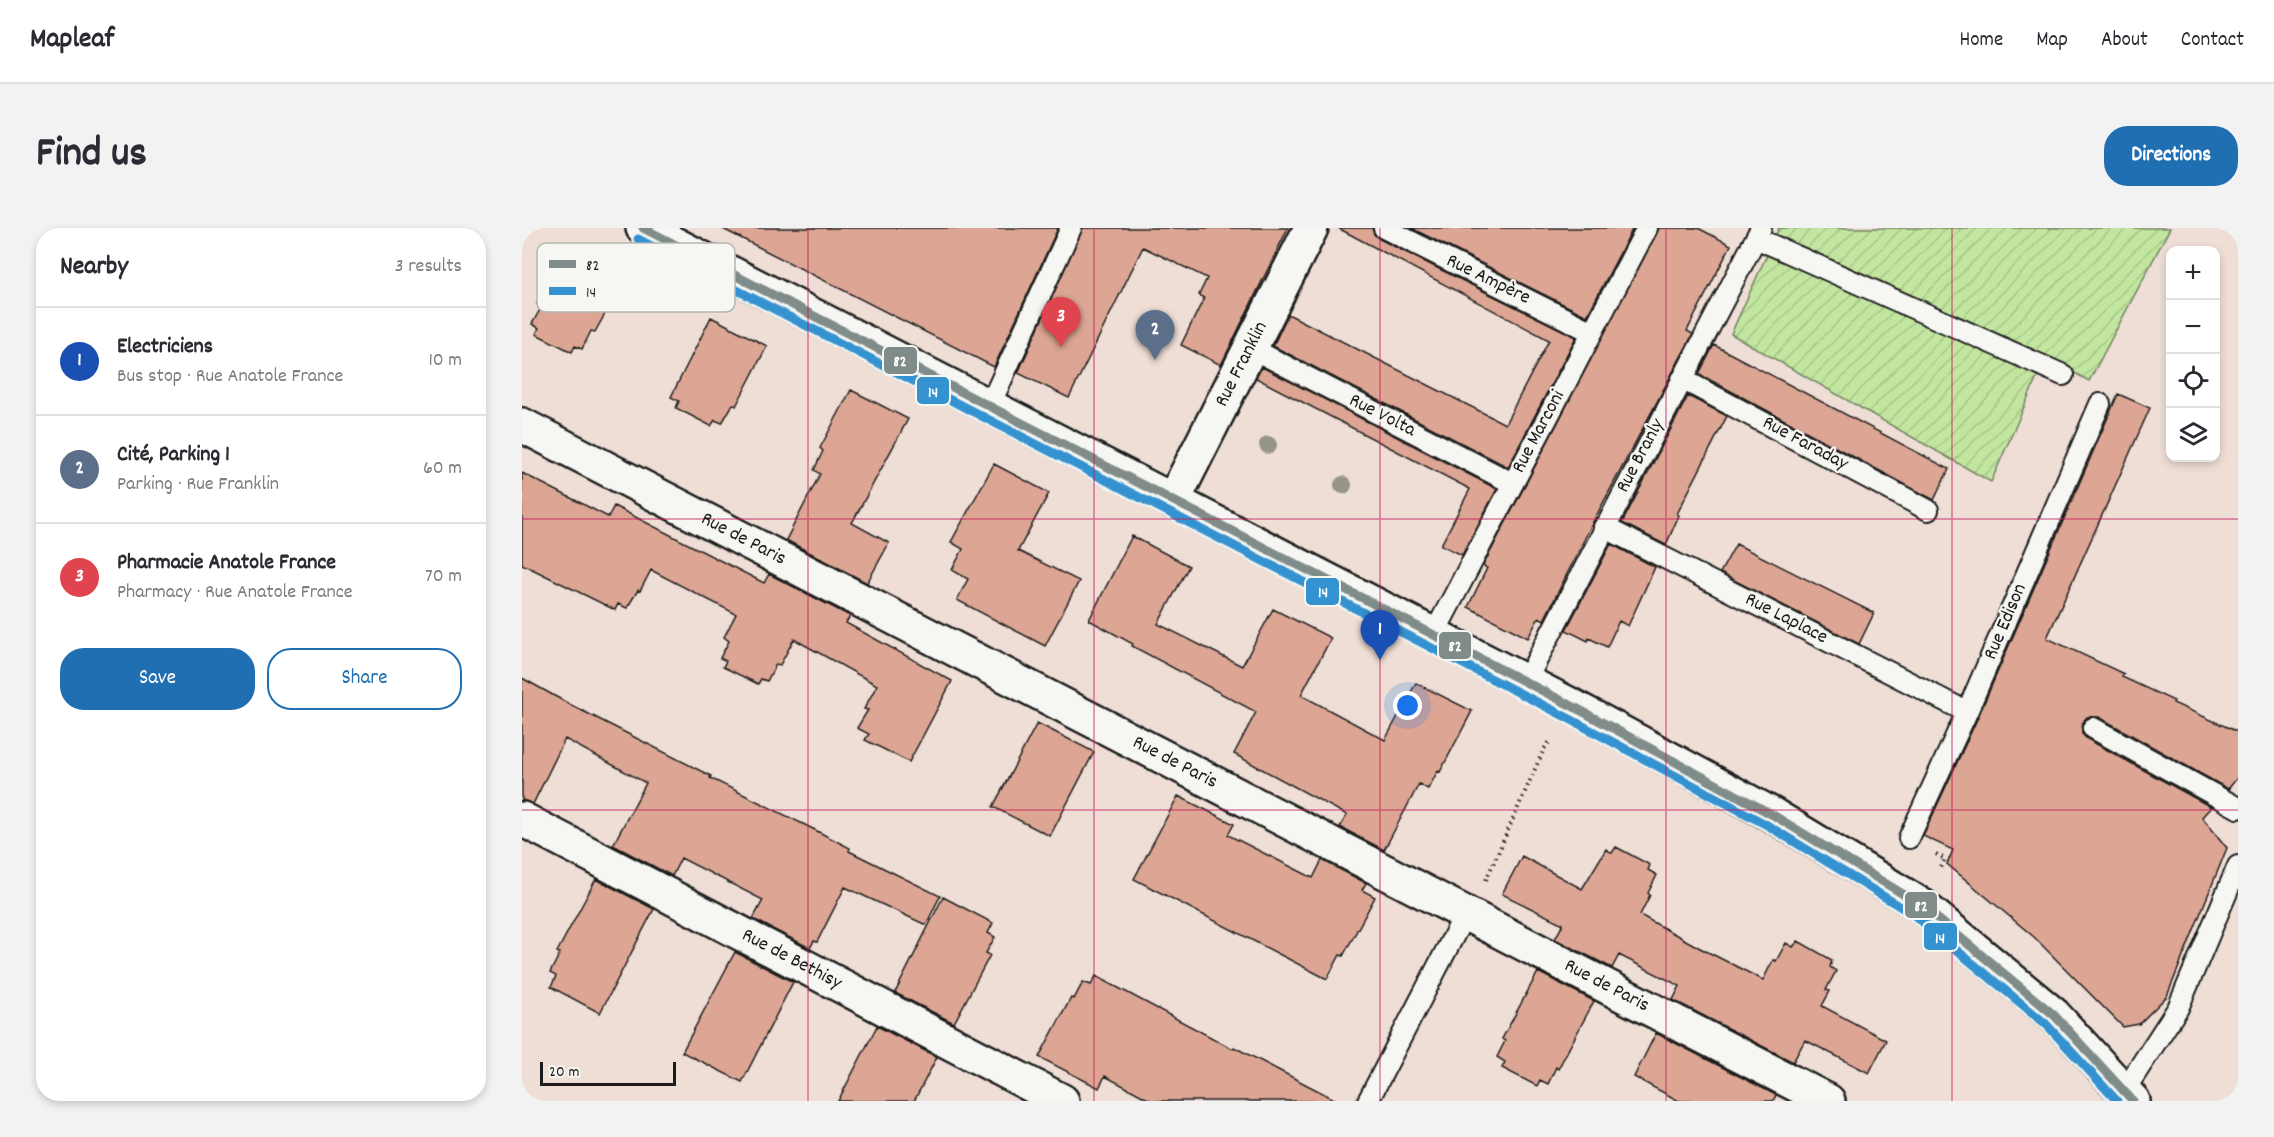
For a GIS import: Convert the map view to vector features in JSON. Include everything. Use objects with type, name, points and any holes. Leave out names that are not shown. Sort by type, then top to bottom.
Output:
[{"type":"street","points":[[643,228],[672,243]]},
{"type":"street","name":"Rue Franklin","points":[[1173,501],[1311,228]]},
{"type":"street","points":[[735,276],[1576,708],[1773,815],[1921,905],[2054,1015],[2128,1096]]},
{"type":"street","name":"Rue de Paris","points":[[522,425],[1828,1101]]},
{"type":"street","name":"Rue de Bethisy","points":[[522,819],[1062,1101]]},
{"type":"lane","points":[[989,407],[1071,228]]},
{"type":"lane","name":"Rue Ampère","points":[[1384,228],[1592,332]]},
{"type":"lane","name":"Rue Marconi","points":[[1433,636],[1647,228]]},
{"type":"lane","points":[[1759,232],[2063,375]]},
{"type":"lane","name":"Rue Branly","points":[[1525,683],[1759,232]]},
{"type":"lane","name":"Rue Volta","points":[[1251,348],[1512,483]]},
{"type":"lane","name":"Rue Faraday","points":[[1682,379],[1928,510]]},
{"type":"lane","name":"Rue Edison","points":[[1909,838],[1967,712],[2100,404]]},
{"type":"lane","name":"Rue Laplace","points":[[1604,527],[1967,712]]},
{"type":"lane","points":[[2093,728],[2238,808]]},
{"type":"lane","points":[[2128,1096],[2178,1008],[2238,866]]},
{"type":"lane","points":[[1368,1101],[1466,914]]},
{"type":"path","points":[[1466,914],[1492,870],[1544,749],[1576,708]]},
{"type":"green space","points":[[1779,228],[2170,228],[2089,381],[2046,357],[1991,482],[1731,334]]},
{"type":"building","points":[[721,228],[1058,228],[994,367]]},
{"type":"building","points":[[1083,228],[1288,228],[1221,365],[1181,345],[1204,298],[1199,295],[1207,278],[1143,247],[1069,398],[1018,373]]},
{"type":"building","points":[[1338,228],[1372,228],[1379,239],[1576,337],[1508,467],[1273,346],[1288,314],[1505,424],[1549,340]]},
{"type":"building","points":[[1411,228],[1633,228],[1587,316]]},
{"type":"building","points":[[1659,228],[1698,228],[1731,245],[1687,331],[1693,334],[1593,522],[1544,620],[1539,617],[1528,638],[1468,607],[1487,568],[1483,566]]},
{"type":"building","points":[[539,312],[606,312],[595,332],[591,331],[582,349],[575,346],[572,352],[536,334],[539,328],[532,324]]},
{"type":"building","points":[[711,317],[767,346],[736,406],[733,404],[722,423],[715,420],[711,426],[676,408],[679,401],[671,397]]},
{"type":"building","points":[[1714,345],[1949,469],[1934,500],[1699,374]]},
{"type":"building","points":[[1262,367],[1497,489],[1462,555],[1441,545],[1470,489],[1256,378]]},
{"type":"building","points":[[851,390],[908,419],[852,523],[889,543],[867,583],[786,540],[820,474],[814,470],[823,451],[820,448]]},
{"type":"building","points":[[2118,394],[2150,408],[2047,638],[2124,674],[2122,677],[2174,701],[2173,703],[2238,732],[2238,777],[2228,789],[2099,717],[2087,717],[2082,723],[2082,734],[2087,739],[2211,807],[2202,817],[2227,848],[2167,996],[2139,1024],[2123,1027],[2034,937],[1947,864],[1953,850],[1923,836],[1978,717]]},
{"type":"building","points":[[1688,396],[1727,416],[1677,514],[1679,515],[1666,545],[1622,523]]},
{"type":"building","points":[[994,464],[1049,493],[1018,551],[1079,581],[1045,646],[957,600],[968,579],[952,570],[963,549],[951,542]]},
{"type":"building","points":[[522,473],[608,517],[614,506],[764,583],[769,574],[850,616],[846,623],[952,681],[909,762],[865,740],[869,734],[857,728],[868,710],[864,709],[877,685],[794,639],[780,665],[776,664],[767,681],[761,679],[758,684],[723,667],[726,661],[720,658],[729,641],[724,637],[736,614],[651,570],[640,591],[638,590],[627,608],[618,604],[615,610],[522,564]]},
{"type":"building","points":[[1132,536],[1189,566],[1158,624],[1242,666],[1273,609],[1331,638],[1301,695],[1385,740],[1416,683],[1472,711],[1440,772],[1438,771],[1428,789],[1419,784],[1384,850],[1340,827],[1347,815],[1234,754],[1256,712],[1132,646],[1133,644],[1089,620]]},
{"type":"building","points":[[1611,544],[1655,567],[1628,626],[1619,621],[1607,647],[1566,630]]},
{"type":"building","points":[[1736,544],[1874,613],[1859,644],[1720,573]]},
{"type":"building","points":[[522,678],[711,776],[710,778],[850,848],[849,851],[940,896],[926,925],[845,887],[817,942],[814,941],[810,948],[753,919],[763,900],[681,858],[672,876],[613,845],[646,783],[565,739],[533,804],[522,800]]},
{"type":"building","points":[[1037,723],[1094,752],[1050,836],[993,807]]},
{"type":"building","points":[[1178,796],[1234,824],[1228,835],[1313,878],[1322,860],[1366,883],[1362,890],[1375,897],[1343,956],[1340,955],[1327,979],[1134,879]]},
{"type":"building","points":[[1616,847],[1650,865],[1648,870],[1657,875],[1640,915],[1700,948],[1763,980],[1773,960],[1776,961],[1786,943],[1793,947],[1798,941],[1832,960],[1830,967],[1836,971],[1826,990],[1830,991],[1822,1006],[1886,1040],[1869,1073],[1805,1040],[1793,1062],[1673,1000],[1680,986],[1619,955],[1612,968],[1555,939],[1563,924],[1502,894],[1522,856],[1582,889],[1606,849],[1612,853]]},
{"type":"building","points":[[596,879],[654,909],[600,1013],[551,987],[556,976],[550,973],[560,953],[557,952]]},
{"type":"building","points":[[943,897],[993,923],[988,933],[995,937],[986,953],[990,955],[954,1023],[895,993]]},
{"type":"building","points":[[735,952],[793,982],[742,1082],[682,1052]]},
{"type":"building","points":[[1538,972],[1594,1001],[1548,1084],[1540,1080],[1537,1086],[1502,1068],[1505,1062],[1497,1057],[1505,1041],[1502,1039]]},
{"type":"building","points":[[1096,976],[1233,1049],[1234,1047],[1338,1101],[1152,1101],[1105,1076],[1099,1088],[1039,1057],[1071,998],[1074,999],[1083,982],[1091,985]]},
{"type":"building","points":[[877,1026],[937,1057],[914,1101],[838,1101]]},
{"type":"building","points":[[1656,1033],[1776,1095],[1773,1101],[1679,1101],[1634,1077]]},
{"type":"transit line","name":"82","points":[[643,228],[672,243]]},
{"type":"transit line","name":"14","points":[[638,239],[646,243]]},
{"type":"transit line","name":"82","points":[[735,275],[1576,708],[1773,815],[1921,905],[2054,1015],[2133,1101]]},
{"type":"transit line","name":"14","points":[[735,289],[1570,719],[1767,825],[1914,915],[2046,1024],[2117,1101]]},
{"type":"place","name":"Pharmacie Anatole France","points":[[1061,347]]},
{"type":"place","name":"Cité, Parking 1","points":[[1155,360]]},
{"type":"place","name":"Electriciens","points":[[1380,660]]}]
